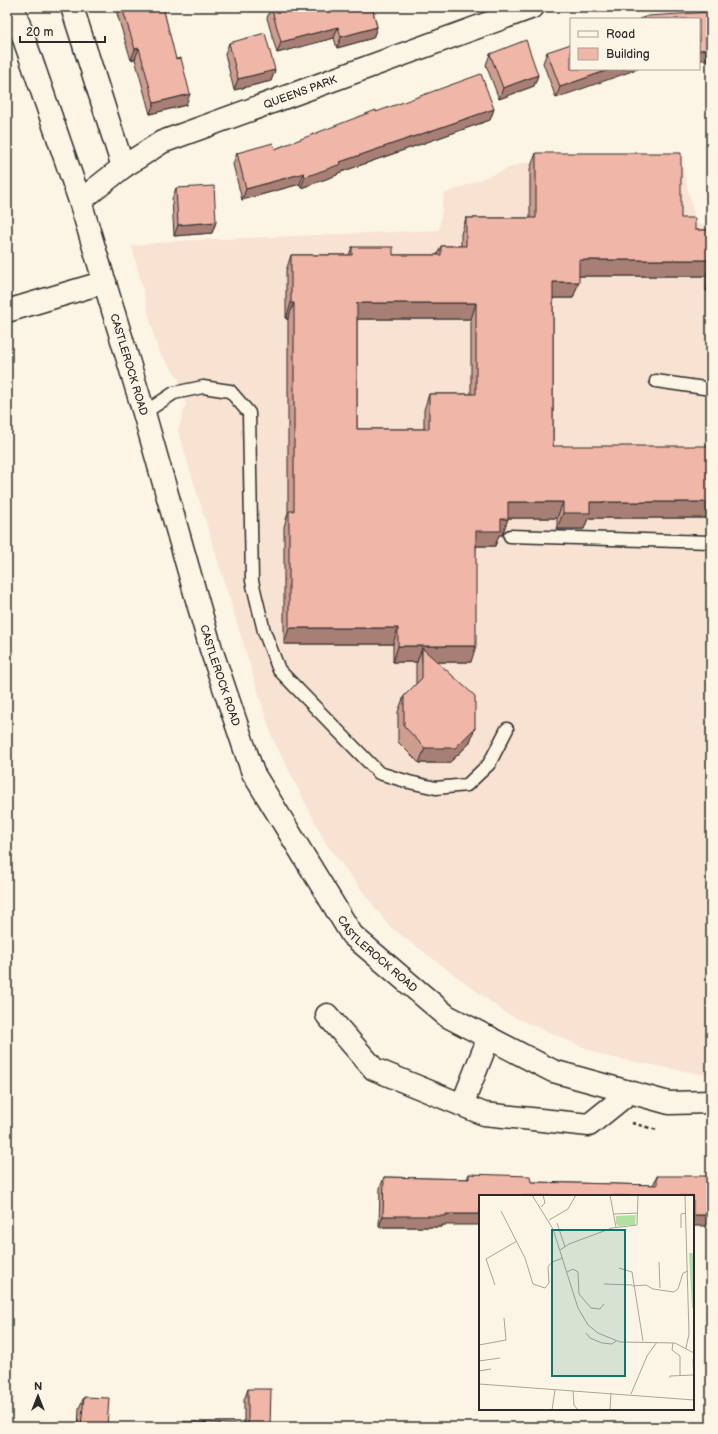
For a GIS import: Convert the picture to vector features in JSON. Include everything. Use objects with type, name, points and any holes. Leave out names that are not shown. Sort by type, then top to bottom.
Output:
[{"type":"main road","name":"CASTLEROCK ROAD","points":[[13,7],[80,201],[144,413],[211,650],[253,773],[352,935],[447,1016],[553,1071],[669,1103],[711,1102]]},
{"type":"main road","points":[[72,7],[123,167]]},
{"type":"main road","name":"QUEENS PARK","points":[[80,201],[123,167],[162,142],[533,7]]},
{"type":"main road","points":[[7,311],[105,282]]},
{"type":"main road","points":[[327,1015],[374,1069],[484,1114],[589,1125],[630,1092]]},
{"type":"main road","points":[[462,1105],[489,1037]]},
{"type":"lane","points":[[656,381],[711,389]]},
{"type":"lane","points":[[144,413],[174,393],[203,387],[230,391],[249,413],[252,581],[264,631],[279,670],[379,773],[436,788],[467,785],[489,764],[507,728]]},
{"type":"lane","points":[[510,536],[711,542]]},
{"type":"shaded area","points":[[680,156],[696,224],[711,225],[711,1076],[604,1056],[507,1014],[389,926],[325,842],[272,737],[178,431],[186,404],[178,377],[158,351],[132,246],[173,241],[439,230],[444,194],[522,163]]},
{"type":"building","points":[[122,7],[163,7],[176,59],[181,58],[190,94],[154,103],[139,48],[135,49]]},
{"type":"building","points":[[271,7],[372,7],[377,27],[341,37],[338,27],[281,42]]},
{"type":"building","points":[[711,12],[711,49],[700,50],[700,18],[642,18],[648,16]]},
{"type":"building","points":[[265,33],[275,70],[238,79],[229,43]]},
{"type":"building","points":[[526,40],[538,75],[503,88],[490,54]]},
{"type":"building","points":[[570,44],[570,70],[608,70],[560,87],[547,52]]},
{"type":"building","points":[[481,74],[494,109],[340,162],[341,164],[305,177],[304,173],[246,189],[237,153],[273,143],[275,149],[376,110],[376,112]]},
{"type":"building","points":[[536,153],[681,153],[681,218],[695,218],[695,230],[711,230],[711,260],[579,260],[579,282],[553,282],[553,446],[711,446],[711,502],[590,502],[590,513],[563,513],[563,502],[508,502],[508,519],[501,519],[501,531],[476,531],[476,646],[398,646],[398,628],[289,628],[289,511],[294,511],[294,303],[291,303],[291,255],[352,255],[352,247],[393,247],[393,255],[441,255],[441,246],[466,246],[466,218],[536,218]],"holes":[[[357,303],[476,303],[476,394],[429,394],[429,429],[357,429]]]},
{"type":"building","points":[[214,186],[216,222],[178,225],[176,188]]},
{"type":"building","points":[[422,648],[475,696],[475,728],[455,748],[425,748],[404,726],[404,696],[422,678]]},
{"type":"building","points":[[469,1174],[530,1176],[531,1182],[657,1185],[657,1176],[711,1176],[711,1215],[694,1215],[694,1195],[479,1195],[479,1214],[446,1214],[446,1216],[383,1216],[384,1177],[469,1179]]},
{"type":"building","points":[[248,1389],[271,1389],[270,1427],[178,1427],[178,1421],[248,1425]]},
{"type":"building","points":[[84,1397],[109,1398],[107,1427],[81,1427]]},
{"type":"building","points":[[7,1423],[36,1427],[7,1427]]},
{"type":"building","points":[[40,1424],[80,1427],[40,1427]]}]
